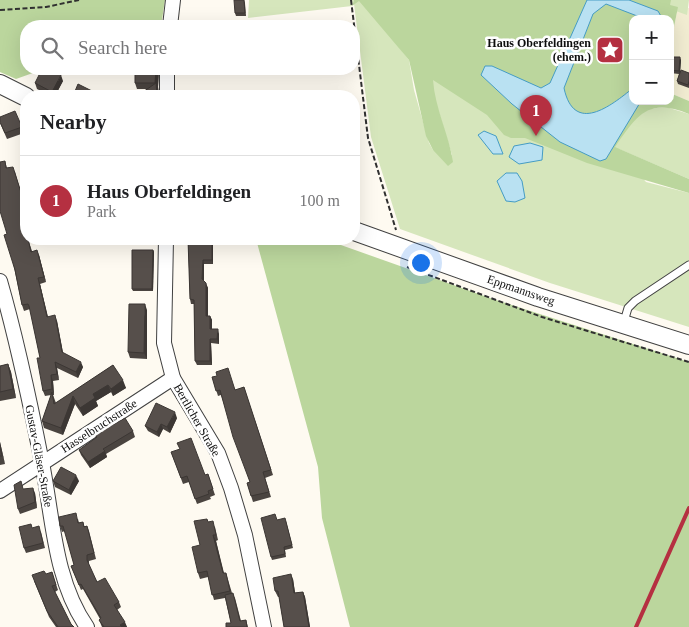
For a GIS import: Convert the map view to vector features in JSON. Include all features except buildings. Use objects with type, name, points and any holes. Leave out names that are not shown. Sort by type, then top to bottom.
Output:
[{"type":"street","points":[[171,20],[174,0]]},
{"type":"street","points":[[167,75],[167,90]]},
{"type":"street","points":[[0,84],[20,94]]},
{"type":"street","name":"Eppmannsweg","points":[[360,233],[623,325],[689,345]]},
{"type":"street","name":"Bertlicher Straße","points":[[166,245],[164,343],[173,378],[218,453],[231,488],[245,535],[264,627]]},
{"type":"street","name":"Gustav-Gläser-Straße","points":[[0,281],[42,463],[58,556],[69,592],[87,627]]},
{"type":"street","name":"Hasselbruchstraße","points":[[0,491],[173,378]]},
{"type":"lane","points":[[623,325],[628,308],[635,301],[689,266]]},
{"type":"path","points":[[0,10],[46,7],[79,0]]},
{"type":"path","points":[[351,0],[353,20]]},
{"type":"path","points":[[360,73],[368,138],[396,228],[391,244]]},
{"type":"shaded area","points":[[678,7],[689,8],[689,101],[674,95],[674,27]]},
{"type":"green space","points":[[0,0],[165,0],[162,20],[20,20],[20,75],[27,75],[16,79],[0,72]]},
{"type":"green space","points":[[249,0],[354,0],[352,6],[248,18]]},
{"type":"green space","points":[[354,0],[671,0],[670,5],[678,7],[674,27],[674,15],[629,15],[629,105],[674,105],[674,95],[689,101],[689,114],[663,107],[645,112],[630,126],[615,147],[689,179],[689,193],[587,163],[525,138],[511,138],[504,135],[487,115],[433,80],[436,101],[453,162],[448,166],[433,150],[426,136],[409,60],[359,1],[352,6]]},
{"type":"green space","points":[[359,0],[689,0],[687,15],[673,10],[651,15],[629,15],[629,105],[640,105],[648,109],[666,107],[689,114],[689,179],[619,149],[646,182],[689,193],[689,327],[550,283],[400,229],[371,137],[360,51],[360,20],[356,20],[354,4]],"holes":[[[383,27],[429,80],[452,155],[433,150],[429,143],[414,90],[409,60]]]},
{"type":"green space","points":[[258,245],[341,245],[493,299],[689,362],[689,627],[350,627],[322,518],[318,467]]},
{"type":"water","points":[[587,0],[629,0],[658,11],[660,15],[635,15],[606,4],[593,14],[564,88],[569,102],[576,110],[584,113],[604,108],[629,91],[629,105],[639,105],[606,159],[600,161],[560,142],[512,104],[481,75],[485,66],[492,66],[541,88],[550,83]]},
{"type":"water","points":[[484,131],[496,136],[503,154],[493,154],[478,135]]},
{"type":"water","points":[[530,143],[543,147],[542,160],[519,164],[509,157],[514,146]]},
{"type":"water","points":[[506,173],[517,173],[522,181],[525,198],[515,202],[506,201],[497,181]]},
{"type":"railway","points":[[636,627],[689,508]]},
{"type":"place","name":"Haus Oberfeldingen (ehem.)","points":[[610,50]]},
{"type":"place","name":"Haus Oberfeldingen","points":[[536,136]]}]
